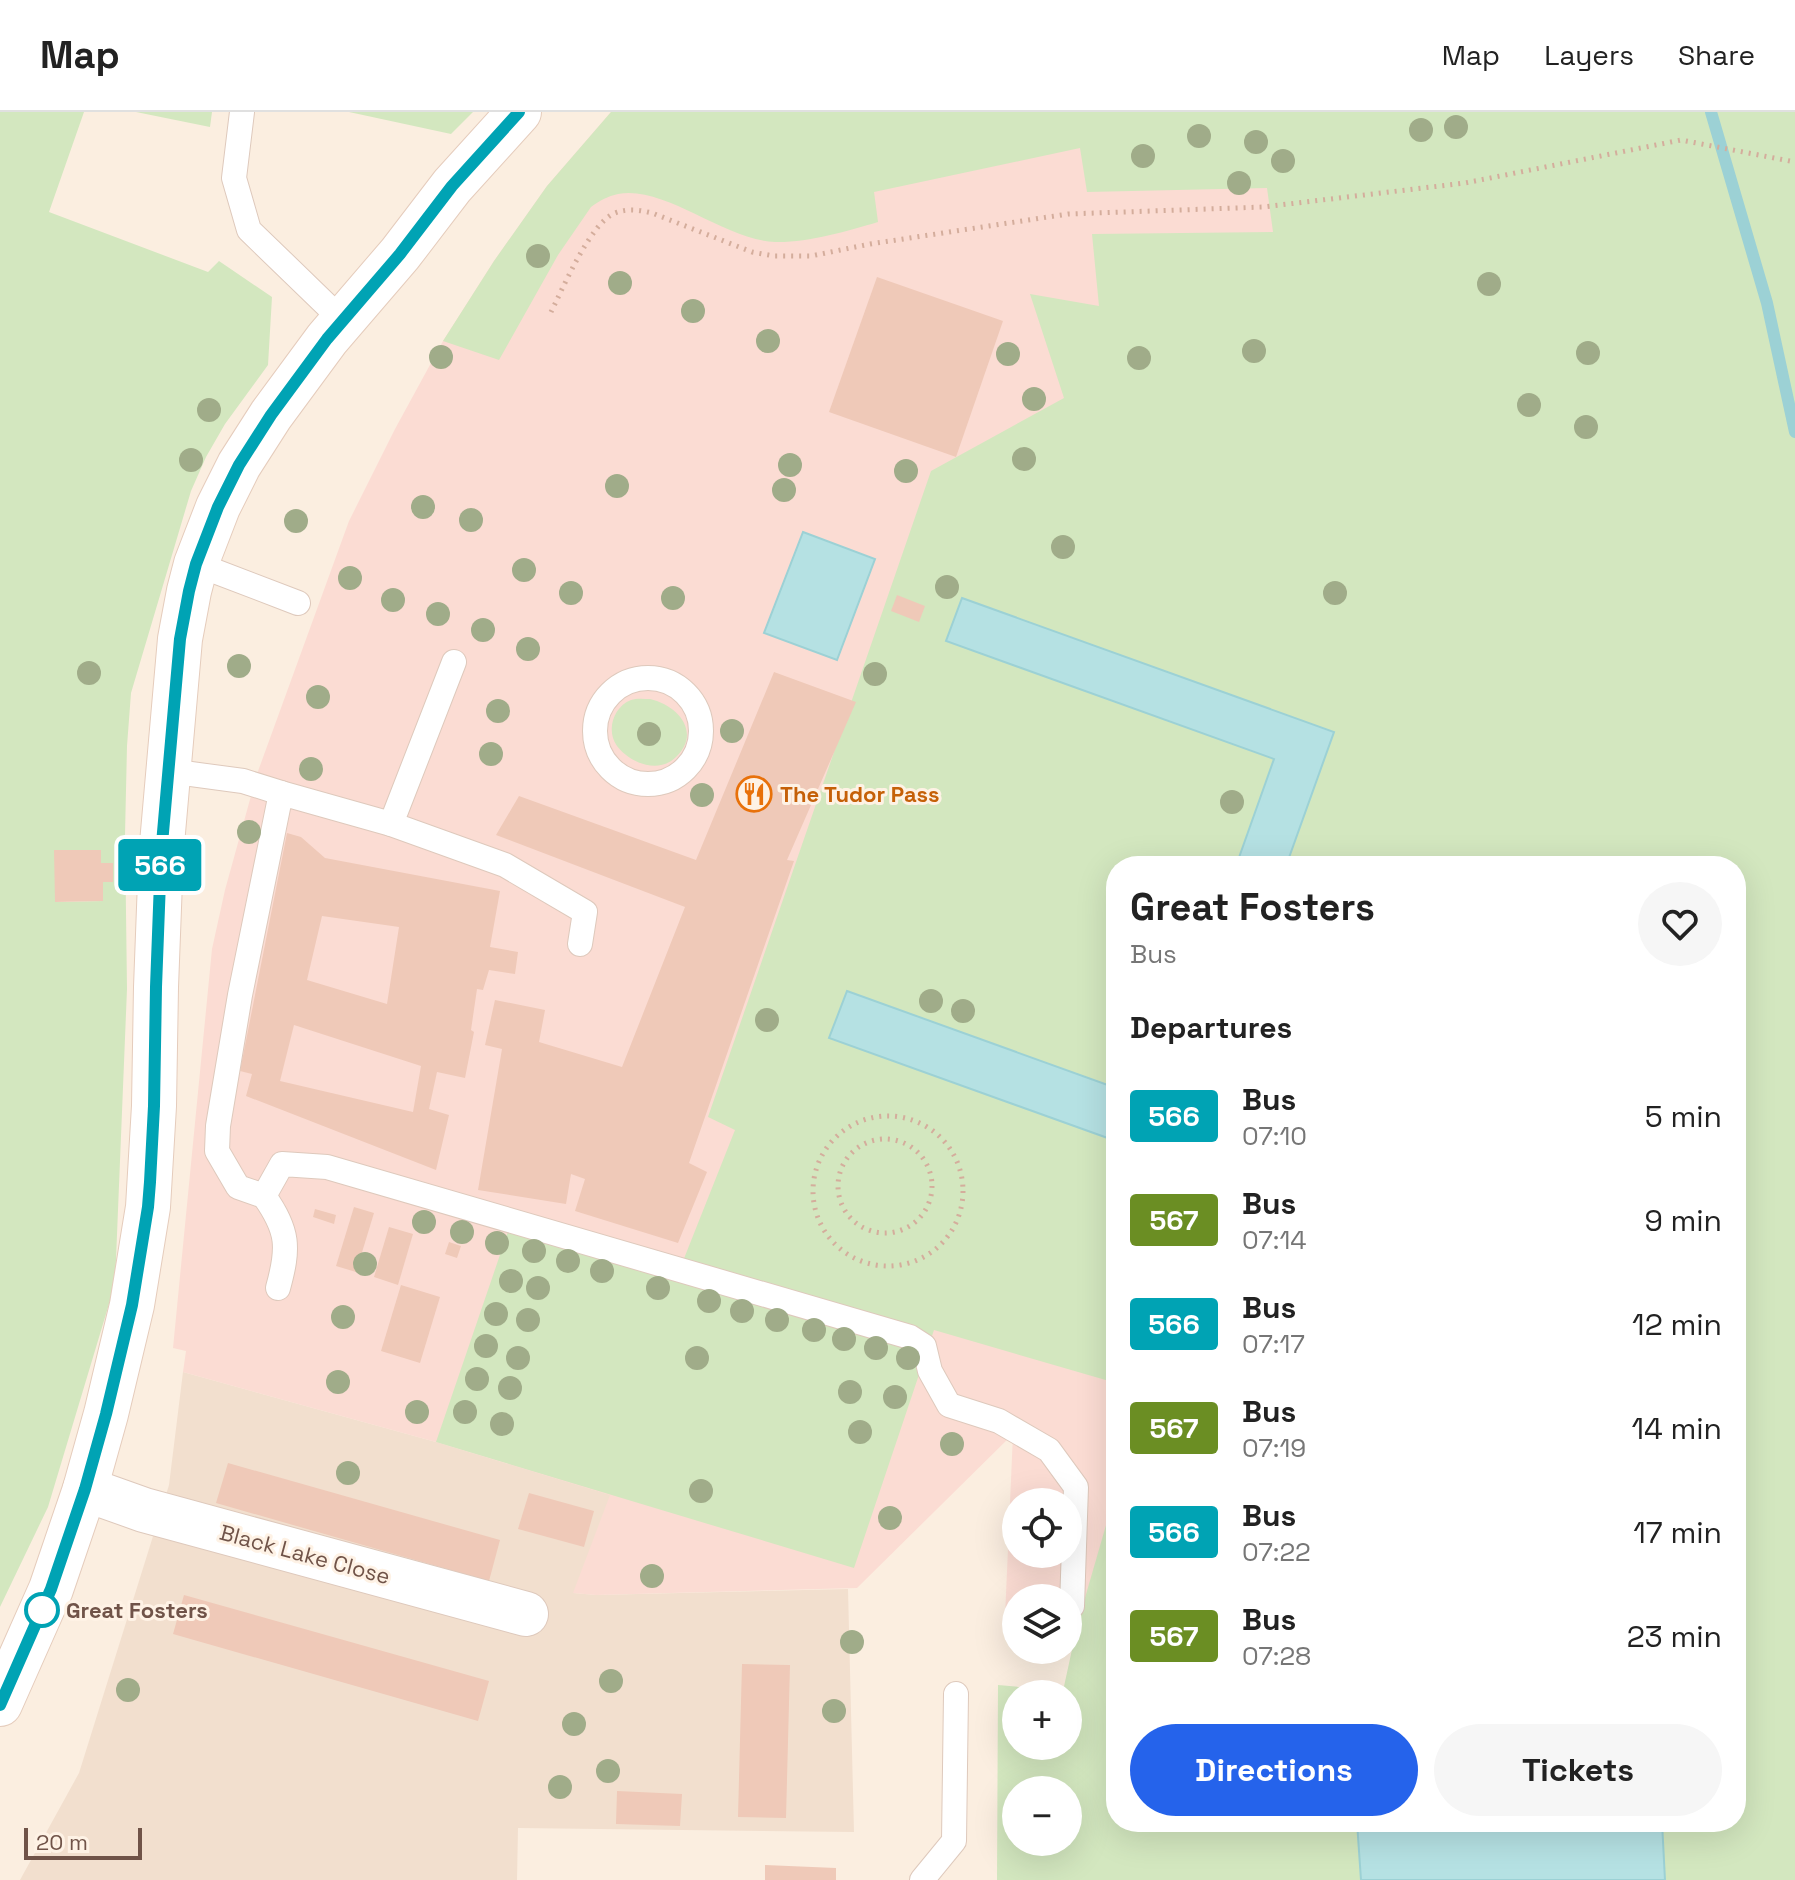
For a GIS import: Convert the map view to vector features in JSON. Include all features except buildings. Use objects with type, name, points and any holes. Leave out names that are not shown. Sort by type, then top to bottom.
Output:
[{"type":"street","points":[[0,1704],[51,1589],[85,1489],[132,1305],[148,1207],[161,855],[180,639],[196,564],[218,507],[239,465],[271,415],[327,339],[400,254],[452,186],[519,112]]},
{"type":"street","name":"Black Lake Close","points":[[85,1489],[144,1510],[526,1614]]},
{"type":"lane","points":[[242,112],[234,178],[249,230],[343,321]]},
{"type":"lane","points":[[196,564],[298,603]]},
{"type":"lane","points":[[391,824],[454,662]]},
{"type":"lane","points":[[641,679],[661,679],[678,687],[697,710],[701,729],[698,748],[689,765],[674,777],[655,783],[626,779],[610,767],[600,752],[595,733],[598,713],[608,696],[623,685],[641,679]]},
{"type":"lane","points":[[169,771],[243,781],[391,824],[505,865],[585,912],[580,944]]},
{"type":"lane","points":[[278,1288],[284,1266],[286,1238],[264,1196],[238,1187],[217,1151],[218,1126],[240,995],[281,793]]},
{"type":"lane","points":[[264,1196],[282,1164],[327,1167],[910,1337],[924,1346],[930,1371],[949,1405],[999,1421],[1049,1450],[1076,1487],[1073,1584]]},
{"type":"lane","points":[[922,1880],[954,1841],[956,1694]]},
{"type":"path","points":[[551,312],[593,233],[613,213],[635,209],[752,252],[774,256],[811,256],[1068,214],[1263,207],[1465,183],[1681,140],[1795,162]]},
{"type":"path","points":[[878,1116],[896,1116],[930,1128],[944,1141],[961,1173],[961,1209],[955,1226],[945,1241],[915,1262],[897,1266],[861,1262],[832,1241],[814,1209],[814,1173],[821,1156],[845,1129],[878,1116]]},
{"type":"path","points":[[886,1138],[901,1142],[925,1159],[933,1188],[930,1202],[912,1226],[883,1234],[869,1231],[845,1213],[837,1185],[840,1170],[847,1157],[872,1140],[886,1138]]},
{"type":"shaded area","points":[[611,112],[1603,112],[1122,856],[1106,856],[1106,1607],[1082,1620],[1082,1584],[1006,1584],[1007,1568],[1082,1568],[1082,1488],[1011,1488],[1013,1434],[857,1588],[596,1595],[573,1593],[610,1495],[436,1442],[183,1372],[186,1351],[173,1348],[212,949],[225,890],[257,774],[349,521],[443,341],[547,186]]},
{"type":"shaded area","points":[[183,1372],[436,1442],[611,1495],[574,1593],[848,1589],[854,1832],[518,1828],[517,1880],[20,1880],[79,1773],[169,1485]]},
{"type":"green space","points":[[0,112],[84,112],[49,212],[208,272],[219,261],[272,297],[268,365],[225,424],[191,491],[131,693],[125,835],[127,989],[115,1284],[48,1507],[0,1607]],"holes":[[[101,850],[101,863],[113,863],[113,881],[103,882],[103,901],[55,902],[55,851]]]},
{"type":"green space","points":[[136,112],[212,112],[210,127]]},
{"type":"green space","points":[[349,112],[473,112],[451,134]]},
{"type":"green space","points":[[611,112],[1795,112],[1795,1880],[1665,1880],[1663,1832],[1746,1832],[1746,856],[1106,856],[1106,1380],[934,1330],[854,1568],[436,1442],[515,1211],[683,1261],[735,1130],[708,1117],[931,471],[1064,398],[1030,294],[1099,306],[1092,234],[1273,232],[1267,188],[1087,192],[1080,148],[874,192],[878,222],[800,241],[756,239],[655,197],[636,193],[618,194],[591,207],[558,255],[499,360],[443,341],[547,186]]},
{"type":"green space","points":[[633,699],[650,699],[677,713],[683,721],[687,738],[676,757],[654,766],[630,758],[617,746],[612,733],[613,720],[625,703]]},
{"type":"green space","points":[[1106,1525],[1106,1832],[1358,1832],[1361,1880],[997,1880],[998,1685],[1002,1685],[1002,1760],[1082,1760],[1082,1680],[1065,1680],[1069,1664],[1082,1664],[1082,1608]]},
{"type":"water","points":[[803,532],[875,559],[837,660],[764,633]]},
{"type":"water","points":[[962,598],[1334,732],[1290,856],[1240,856],[1274,759],[946,641]]},
{"type":"water","points":[[847,991],[1106,1084],[1106,1137],[829,1038]]},
{"type":"water","points":[[1358,1832],[1663,1832],[1665,1880],[1361,1880]]},
{"type":"waterway","points":[[1711,112],[1767,303],[1795,432]]},
{"type":"bus line","name":"566","points":[[0,1705],[51,1589],[85,1489],[132,1305],[150,1182],[161,855],[180,639],[196,564],[218,507],[239,465],[271,415],[327,339],[400,254],[452,186],[519,112]]},
{"type":"place","name":"The Tudor Pass","points":[[754,794]]},
{"type":"place","name":"Great Fosters","points":[[42,1610]]}]
